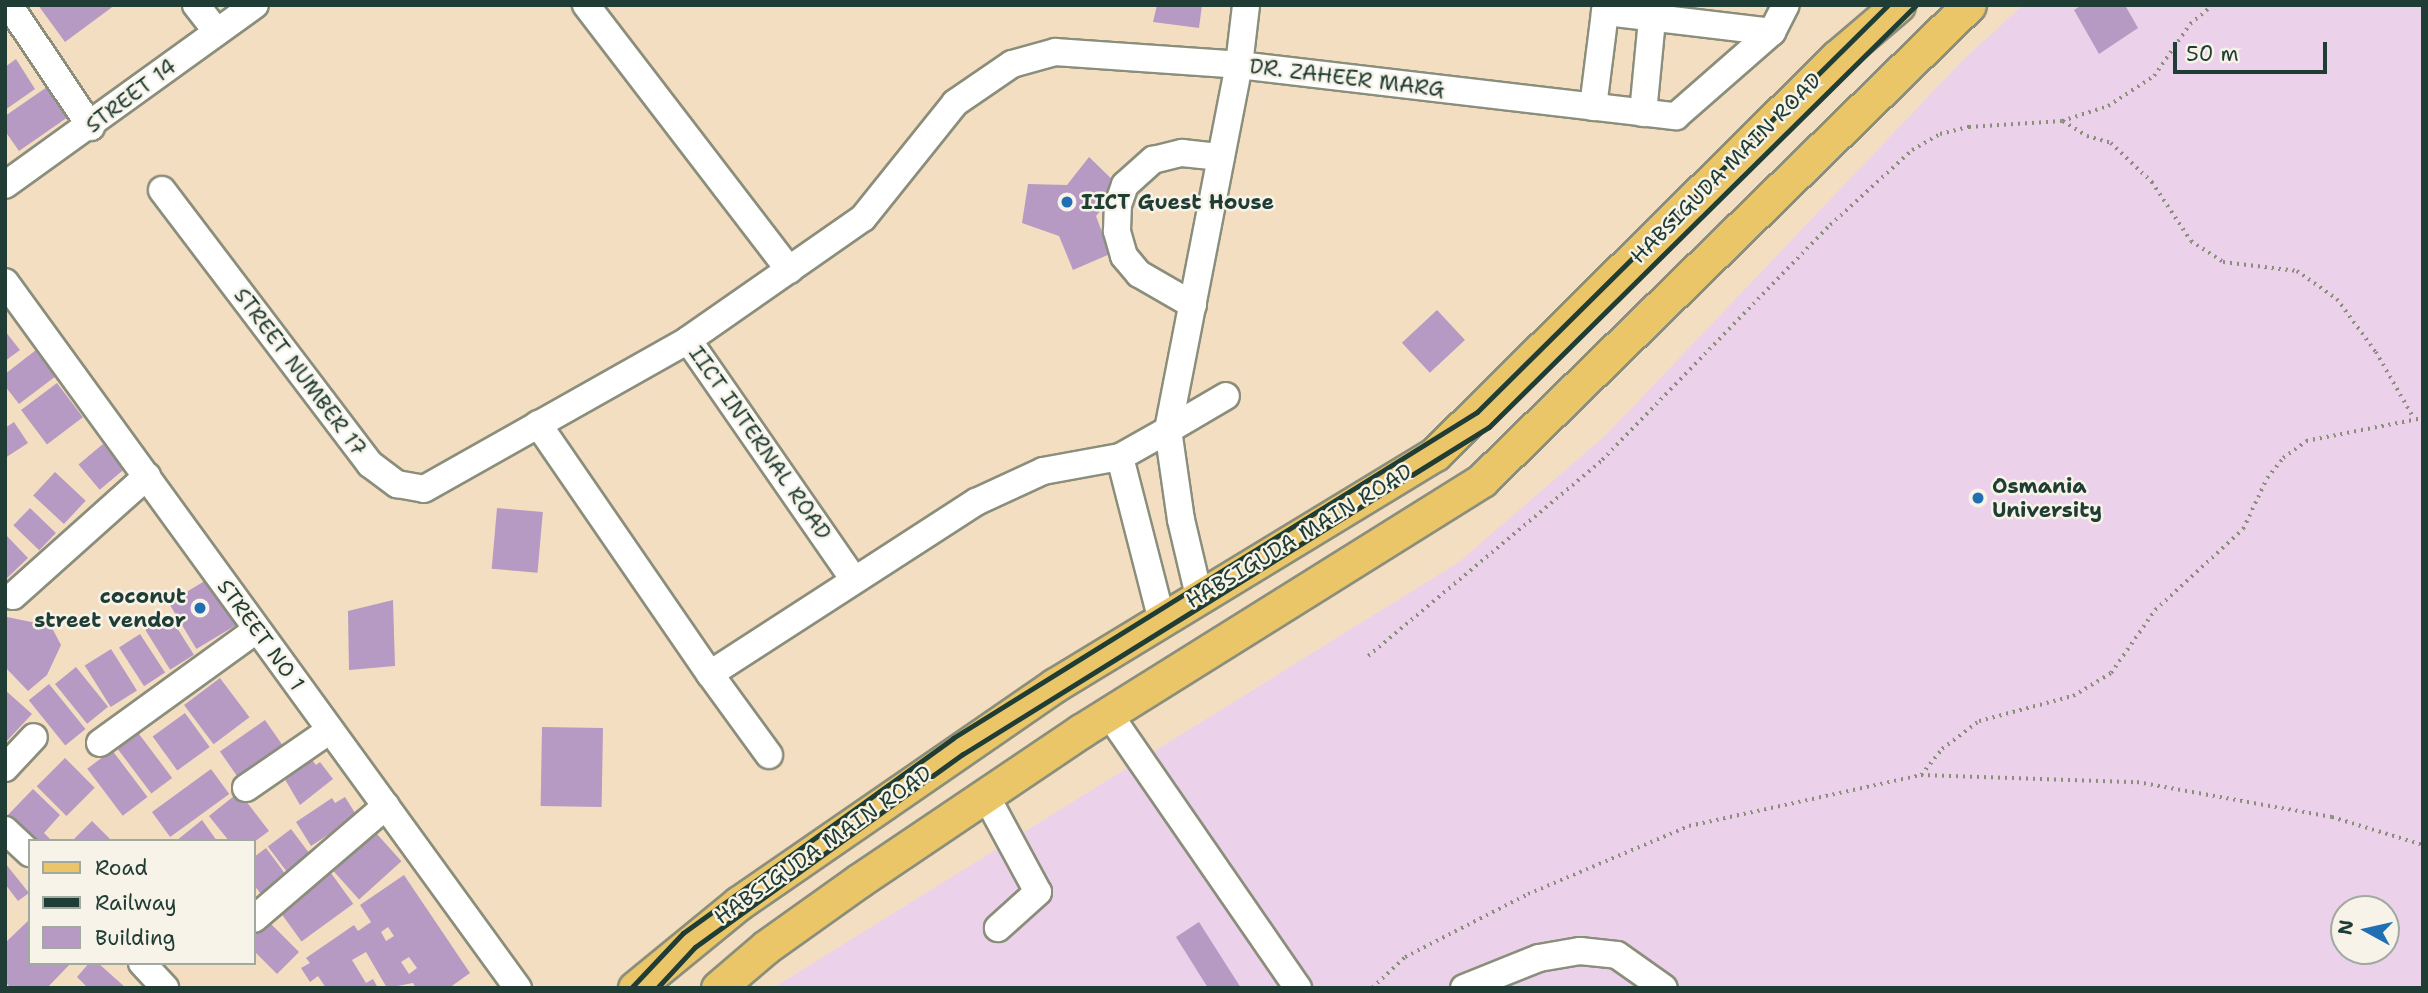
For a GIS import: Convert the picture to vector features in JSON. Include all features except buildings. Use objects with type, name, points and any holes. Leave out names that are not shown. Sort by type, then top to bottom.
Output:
[{"type":"main road","name":"HABSIGUDA MAIN ROAD","points":[[635,988],[691,938],[833,836],[1161,617],[1435,454],[1837,57],[1898,5]]},
{"type":"main road","points":[[718,988],[766,947],[860,880],[1109,714],[1482,480],[1969,5]]},
{"type":"main road","points":[[1475,415],[1508,454]]},
{"type":"main road","points":[[833,836],[860,880]]},
{"type":"street","points":[[9,5],[91,127]]},
{"type":"street","points":[[196,5],[217,32]]},
{"type":"street","name":"STREET 14","points":[[5,185],[91,127],[255,5]]},
{"type":"street","points":[[586,5],[789,270]]},
{"type":"street","points":[[1239,65],[1246,5]]},
{"type":"street","name":"DR. ZAHEER MARG","points":[[1199,596],[1181,520],[1168,430],[1239,65],[1643,113],[1681,115],[1772,32],[1786,5]]},
{"type":"street","points":[[1593,107],[1605,12],[1772,32]]},
{"type":"street","points":[[1643,113],[1652,19]]},
{"type":"street","name":"IICT INTERNAL ROAD","points":[[853,578],[688,340],[863,218],[955,103],[1012,64],[1055,52],[1239,65]]},
{"type":"street","points":[[1193,305],[1139,274],[1124,256],[1117,231],[1118,205],[1125,185],[1153,160],[1182,153],[1221,157]]},
{"type":"street","name":"STREET NUMBER 17","points":[[162,190],[370,464],[397,484],[424,489],[688,340]]},
{"type":"street","name":"STREET NO 1","points":[[5,282],[518,988]]},
{"type":"street","points":[[710,674],[853,578],[976,502],[1032,476],[1120,457],[1226,396]]},
{"type":"street","points":[[538,424],[769,755]]},
{"type":"street","points":[[1120,457],[1161,617]]},
{"type":"street","points":[[13,596],[147,477]]},
{"type":"street","points":[[100,743],[256,630]]},
{"type":"street","points":[[1109,714],[1298,988]]},
{"type":"street","points":[[246,788],[330,730]]},
{"type":"street","points":[[6,765],[34,737]]},
{"type":"street","points":[[986,796],[1038,892],[998,928]]},
{"type":"street","points":[[256,917],[386,806]]},
{"type":"street","points":[[5,830],[28,851]]},
{"type":"street","points":[[1464,988],[1539,958],[1580,951],[1617,955],[1644,970],[1664,988]]},
{"type":"street","points":[[144,965],[165,988]]},
{"type":"path","points":[[1368,656],[1602,460],[1830,225],[1912,150],[1940,134],[1969,127],[2062,121],[2108,106],[2154,76],[2190,23],[2213,5]]},
{"type":"path","points":[[2062,121],[2087,136],[2111,143],[2152,182],[2191,241],[2223,261],[2297,271],[2337,299],[2376,352],[2414,418]]},
{"type":"path","points":[[1921,775],[1942,749],[1979,721],[2073,696],[2111,673],[2155,610],[2243,528],[2267,478],[2283,458],[2306,441],[2423,418]]},
{"type":"path","points":[[1372,988],[1405,957],[1528,894],[1689,826],[1921,775],[2137,782],[2332,817],[2423,845]]},
{"type":"shaded area","name":"Osmania University","points":[[2023,5],[2423,5],[2423,988],[773,988],[1459,562],[1607,434],[1962,61]]},
{"type":"railway","points":[[631,988],[683,933],[953,738],[1477,412],[1888,5]]},
{"type":"railway","points":[[657,988],[695,947],[963,754],[1489,427],[1916,5]]},
{"type":"place","name":"IICT Guest House","points":[[1067,202]]},
{"type":"place","name":"Osmania University","points":[[1978,498]]},
{"type":"place","name":"coconut street vendor","points":[[200,608]]}]
